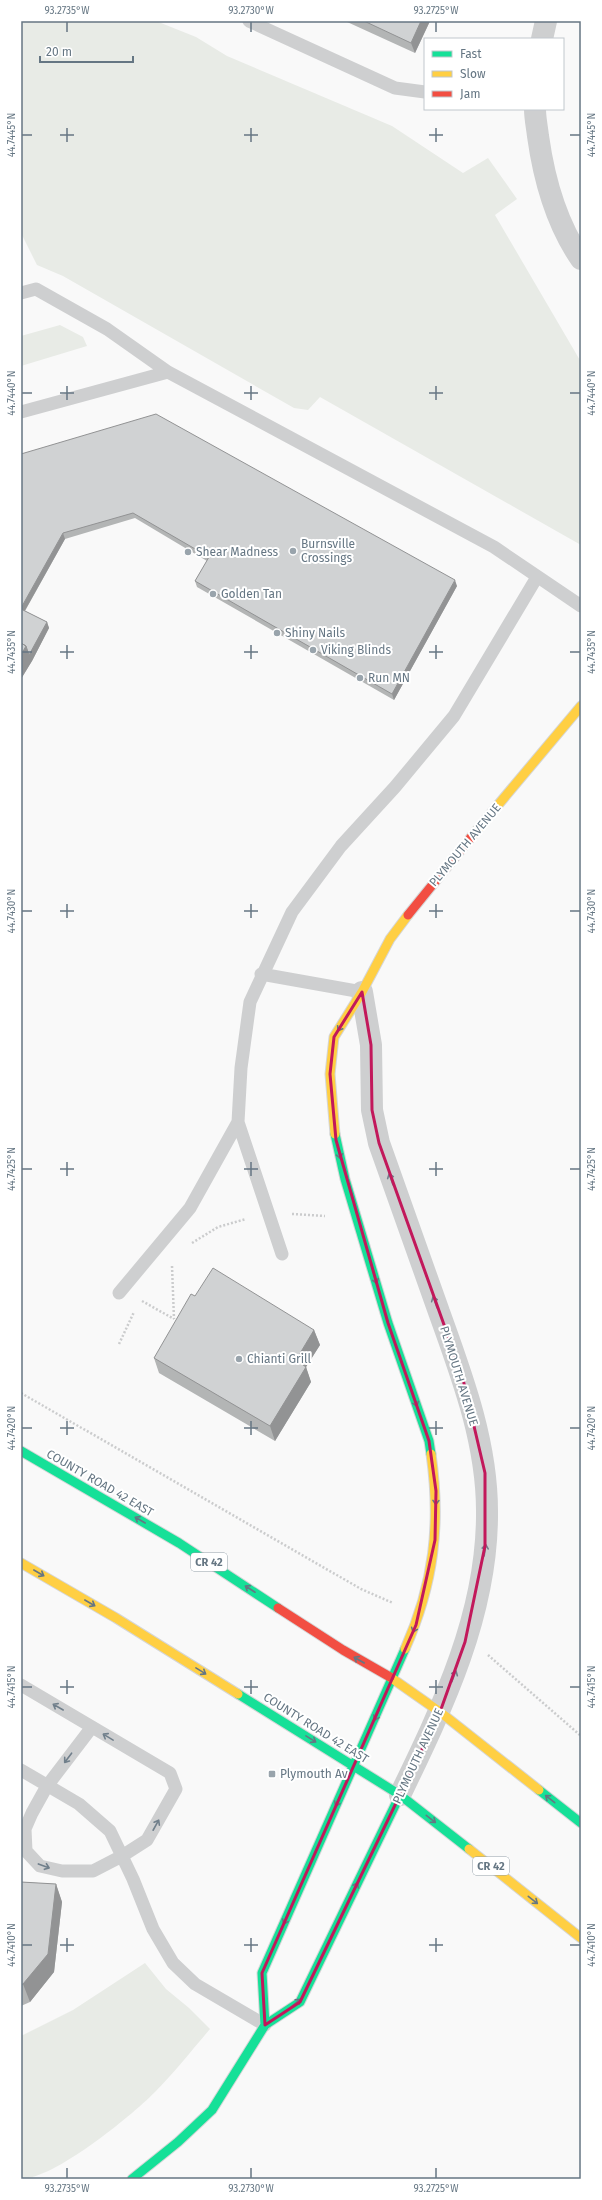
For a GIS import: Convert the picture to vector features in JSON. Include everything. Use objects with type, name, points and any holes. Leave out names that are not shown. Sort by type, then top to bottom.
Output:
[{"type":"main road","name":"PLYMOUTH AVENUE","points":[[265,2025],[262,1973],[416,1626],[428,1582],[434,1540],[436,1491],[429,1441],[388,1323],[345,1178],[336,1140],[330,1074],[334,1037],[362,992],[390,939],[422,896],[581,706]]},
{"type":"main road","name":"COUNTY ROAD 42 EAST","points":[[21,1451],[179,1543],[344,1650],[393,1679],[440,1712],[581,1823]]},
{"type":"main road","name":"COUNTY ROAD 42 EAST","points":[[21,1563],[116,1618],[400,1795],[581,1938]]},
{"type":"main road","name":"PLYMOUTH AVENUE","points":[[132,2179],[178,2142],[212,2110],[240,2068],[265,2025],[300,2002],[400,1795]]},
{"type":"street","points":[[542,38],[546,21]]},
{"type":"street","points":[[535,110],[544,169],[551,196],[561,222],[581,260]]},
{"type":"street","name":"PLYMOUTH AVENUE","points":[[362,992],[372,1045],[372,1110],[379,1143],[462,1375],[474,1418],[485,1473],[487,1511],[485,1546],[478,1594],[462,1657],[440,1712],[400,1795]]},
{"type":"lane","points":[[249,21],[395,88],[424,92]]},
{"type":"lane","points":[[21,293],[36,289],[107,329],[168,372],[494,548],[581,606]]},
{"type":"lane","points":[[21,412],[168,372]]},
{"type":"lane","points":[[282,1254],[270,1214],[238,1122],[241,1068],[250,1002],[261,974],[292,912],[341,846],[365,818],[395,788],[454,716],[537,577]]},
{"type":"lane","points":[[261,974],[362,992]]},
{"type":"lane","points":[[119,1293],[190,1208],[238,1122]]},
{"type":"lane","points":[[21,1685],[170,1773],[176,1789],[147,1840],[122,1856],[93,1871],[62,1871],[40,1866],[26,1851],[25,1829],[47,1786],[92,1727]]},
{"type":"lane","points":[[21,1770],[79,1804],[110,1831],[153,1929],[173,1963],[195,1984],[265,2025]]},
{"type":"path","points":[[187,1248],[218,1227],[270,1214],[308,1214],[325,1216]]},
{"type":"path","points":[[167,1266],[171,1261],[174,1319]]},
{"type":"path","points":[[119,1344],[142,1295]]},
{"type":"path","points":[[140,1300],[180,1323]]},
{"type":"path","points":[[21,1393],[361,1589],[419,1614]]},
{"type":"path","points":[[466,1642],[490,1656],[581,1736]]},
{"type":"highlighted area","points":[[362,992],[371,1045],[372,1110],[379,1143],[462,1375],[485,1473],[485,1546],[465,1642],[440,1712],[300,2002],[265,2025],[262,1973],[416,1625],[435,1540],[436,1491],[429,1441],[388,1323],[336,1140],[330,1074],[334,1037]]},
{"type":"shaded area","points":[[21,21],[156,21],[196,37],[227,56],[392,126],[463,173],[488,158],[517,199],[495,215],[581,362],[581,545],[320,397],[308,410],[294,408],[63,276],[37,265],[21,233]]},
{"type":"shaded area","points":[[60,325],[83,337],[87,346],[21,366],[21,336]]},
{"type":"shaded area","points":[[145,1963],[166,1989],[189,2008],[210,2029],[154,2093],[128,2117],[71,2158],[52,2169],[35,2176],[21,2179],[21,2036],[73,2010]]},
{"type":"building","points":[[364,21],[421,21],[411,43]]},
{"type":"building","name":"Burnsville Crossings","points":[[156,414],[455,580],[392,694],[195,581],[209,557],[133,513],[63,533],[21,608],[21,454]]},
{"type":"building","points":[[21,609],[47,622],[29,655],[26,646],[21,643]]},
{"type":"building","points":[[21,643],[26,646],[21,655]]},
{"type":"building","name":"Chianti Grill","points":[[213,1268],[314,1330],[296,1360],[306,1367],[270,1426],[154,1358],[191,1294],[195,1296]]},
{"type":"building","points":[[21,1882],[56,1884],[48,1954],[21,1985]]},
{"type":"traffic: fast","points":[[335,1134],[345,1179],[388,1323],[429,1441],[431,1454]]},
{"type":"traffic: fast","points":[[21,1451],[179,1543],[278,1608]]},
{"type":"traffic: fast","points":[[265,2025],[262,1973],[405,1649]]},
{"type":"traffic: fast","points":[[238,1694],[400,1795],[469,1849]]},
{"type":"traffic: fast","points":[[539,1790],[581,1823]]},
{"type":"traffic: fast","points":[[132,2179],[178,2142],[212,2110],[265,2025],[300,2002],[400,1795]]},
{"type":"traffic: slow","points":[[472,836],[581,706]]},
{"type":"traffic: slow","points":[[335,1134],[330,1074],[334,1037],[362,992],[390,939],[408,915]]},
{"type":"traffic: slow","points":[[405,1649],[423,1601],[433,1553],[435,1505],[431,1454]]},
{"type":"traffic: slow","points":[[21,1563],[116,1618],[238,1694]]},
{"type":"traffic: slow","points":[[390,1677],[440,1712],[539,1790]]},
{"type":"traffic: slow","points":[[469,1849],[581,1938]]},
{"type":"traffic: jam","points":[[408,915],[472,836]]},
{"type":"traffic: jam","points":[[278,1608],[343,1650],[390,1677]]},
{"type":"place","name":"Burnsville Crossings","points":[[293,551]]},
{"type":"place","name":"Shear Madness","points":[[188,552]]},
{"type":"place","name":"Golden Tan","points":[[213,594]]},
{"type":"place","name":"Shiny Nails","points":[[277,633]]},
{"type":"place","name":"Viking Blinds","points":[[313,650]]},
{"type":"place","name":"Run MN","points":[[360,678]]},
{"type":"place","name":"Chianti Grill","points":[[239,1359]]},
{"type":"place","name":"Plymouth Av","points":[[272,1774]]}]
